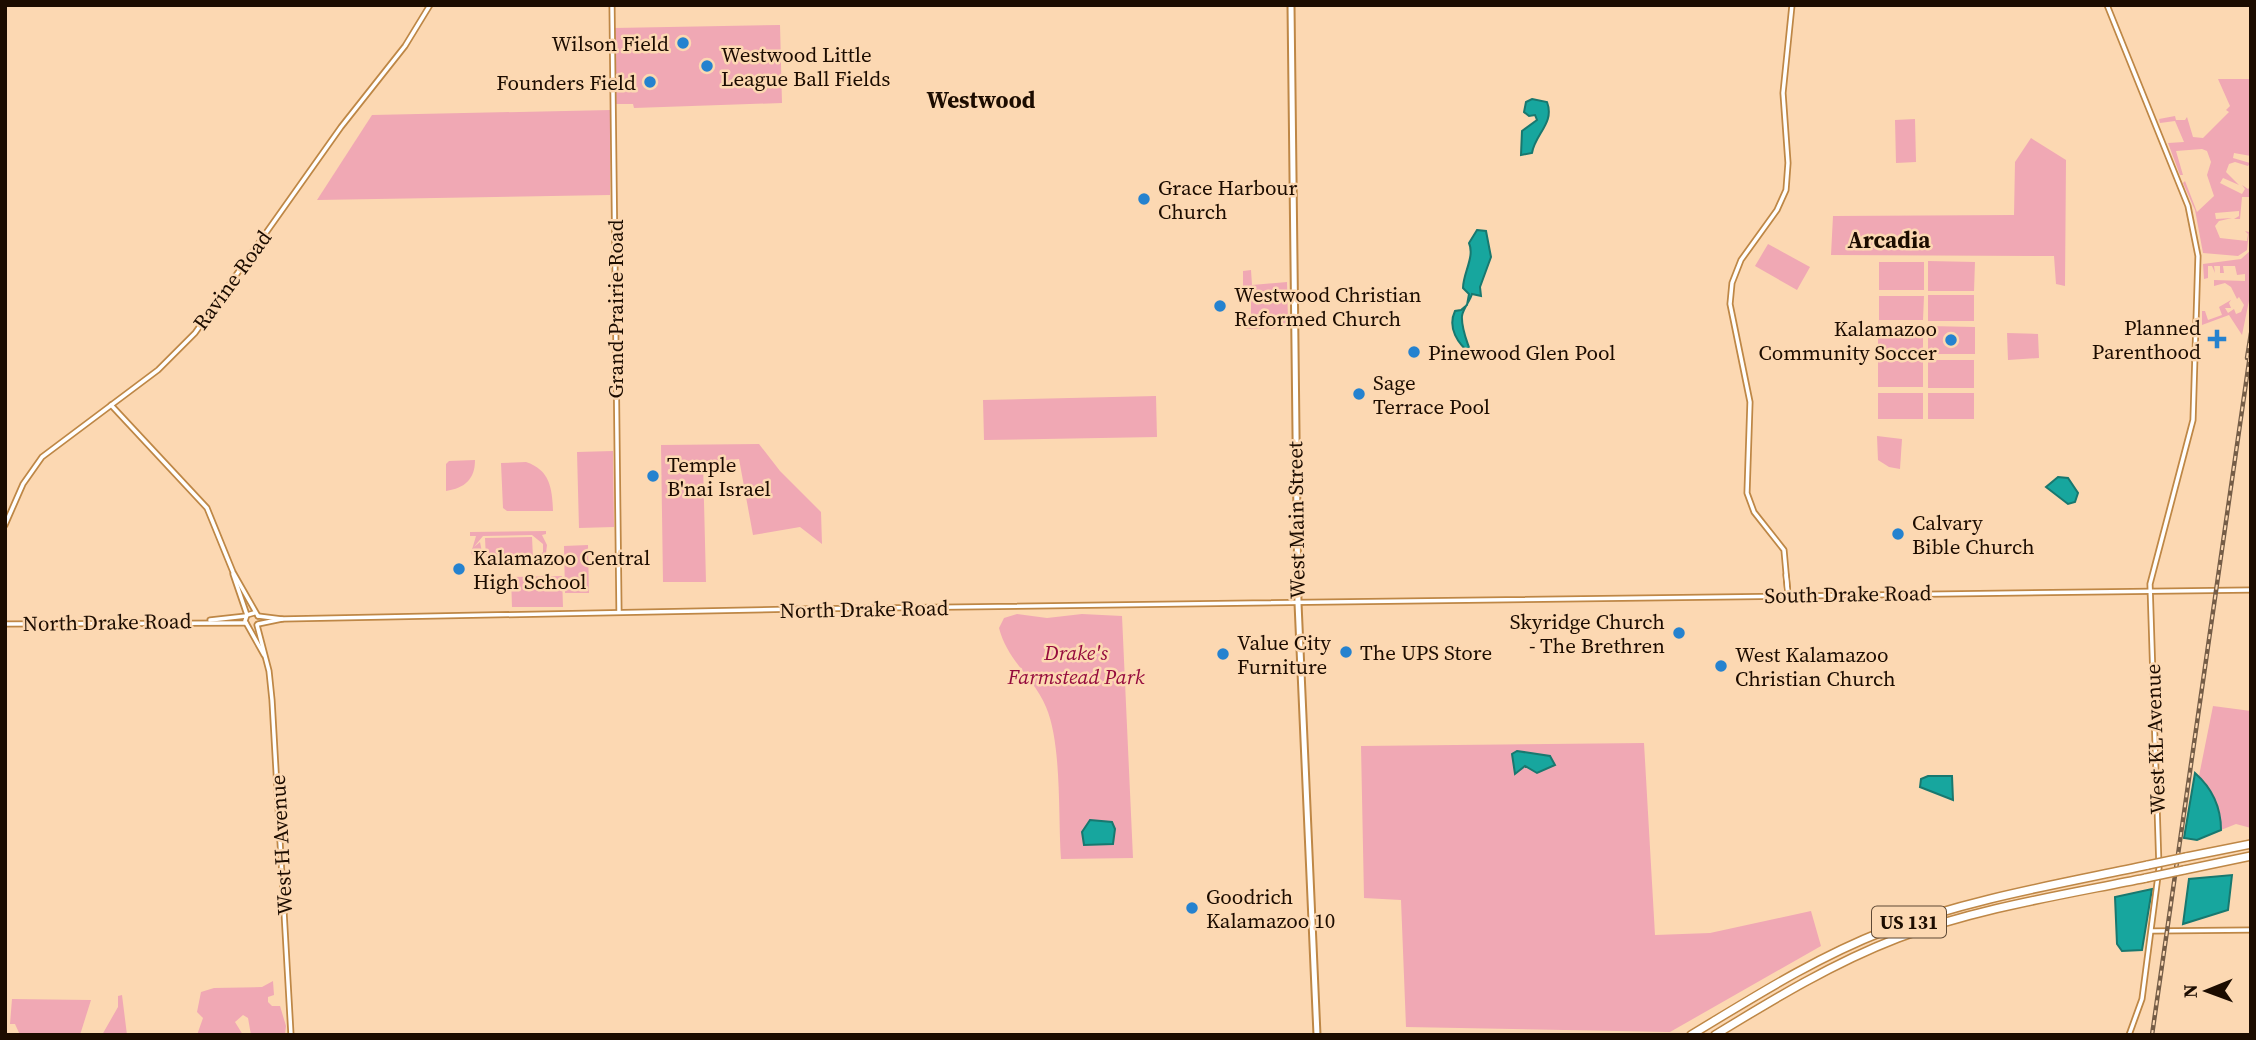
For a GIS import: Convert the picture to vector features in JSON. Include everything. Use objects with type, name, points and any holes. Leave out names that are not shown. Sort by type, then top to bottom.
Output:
[{"type":"highway","name":"US 131","points":[[1691,1035],[1809,966],[1893,928],[1989,899],[2251,844]]},
{"type":"highway","name":"US 131","points":[[1715,1035],[1815,975],[1901,937],[1981,913],[2251,856]]},
{"type":"main road","name":"West Main Street","points":[[1291,5],[1298,603],[1317,1035]]},
{"type":"street","name":"Ravine Road","points":[[5,525],[23,484],[42,457],[158,370],[195,333],[341,127],[405,46],[430,5]]},
{"type":"street","name":"Grand Prairie Road","points":[[612,5],[619,613]]},
{"type":"street","points":[[1788,595],[1785,588],[1787,572],[1784,550],[1754,512],[1747,493],[1750,402],[1730,304],[1732,284],[1741,260],[1777,210],[1786,190],[1788,163],[1783,93],[1791,5]]},
{"type":"street","name":"West KL Avenue","points":[[2107,5],[2194,227],[2198,265],[2194,400],[2187,445],[2150,591],[2159,846],[2152,930],[2140,1004],[2129,1035]]},
{"type":"street","points":[[111,405],[201,499],[214,521],[233,572],[247,624]]},
{"type":"street","points":[[233,572],[256,615]]},
{"type":"street","name":"South Drake Road","points":[[1446,601],[2251,590]]},
{"type":"street","name":"North Drake Road","points":[[208,621],[246,615],[282,619],[1446,601]]},
{"type":"street","name":"West H Avenue","points":[[256,615],[272,700],[291,1035]]},
{"type":"street","name":"North Drake Road","points":[[5,624],[208,621],[257,624],[282,619]]},
{"type":"street","name":"West H Avenue","points":[[247,624],[264,656]]},
{"type":"street","points":[[2152,930],[2251,930]]},
{"type":"green space","name":"Westwood Little League Ball Fields","points":[[780,25],[782,103],[634,108],[633,104],[615,104],[614,28]]},
{"type":"green space","points":[[2218,79],[2251,79],[2251,156],[2234,153],[2233,158],[2250,163],[2248,166],[2235,162],[2229,164],[2226,172],[2239,185],[2223,178],[2220,183],[2242,194],[2245,189],[2242,185],[2248,189],[2251,186],[2249,225],[2249,197],[2242,197],[2240,219],[2234,219],[2239,216],[2239,211],[2215,213],[2216,219],[2232,218],[2219,221],[2215,226],[2220,238],[2247,241],[2248,234],[2245,231],[2249,232],[2247,250],[2238,256],[2203,253],[2195,210],[2183,183],[2185,181],[2197,212],[2214,196],[2207,175],[2211,162],[2207,151],[2202,149],[2176,151],[2183,175],[2180,175],[2168,143],[2184,142],[2175,121],[2160,123],[2159,119],[2175,116],[2176,120],[2185,120],[2187,117],[2193,137],[2203,138],[2229,112],[2226,110],[2230,106]]},
{"type":"green space","points":[[611,110],[610,195],[317,200],[372,115]]},
{"type":"green space","points":[[1915,119],[1916,162],[1896,163],[1895,120]]},
{"type":"green space","points":[[2031,138],[2066,160],[2065,286],[2056,284],[2054,256],[1831,255],[1833,216],[2014,215],[2015,162]]},
{"type":"green space","points":[[1768,244],[1810,267],[1797,290],[1755,266]]},
{"type":"green space","points":[[2251,250],[2251,291],[2242,335],[2229,315],[2202,325],[2202,311],[2205,311],[2208,320],[2222,315],[2219,307],[2231,300],[2231,308],[2225,308],[2228,313],[2234,309],[2236,314],[2241,312],[2244,305],[2239,297],[2237,299],[2231,287],[2225,283],[2214,286],[2214,280],[2245,281],[2245,274],[2237,275],[2235,266],[2223,266],[2224,273],[2220,273],[2220,266],[2214,266],[2215,273],[2212,266],[2208,266],[2208,278],[2204,279],[2203,264],[2241,259]]},
{"type":"green space","points":[[1928,261],[1975,262],[1974,291],[1928,291]]},
{"type":"green space","points":[[1879,262],[1924,262],[1924,290],[1879,290]]},
{"type":"green space","points":[[1251,270],[1252,285],[1287,282],[1288,321],[1285,328],[1246,329],[1244,326],[1245,321],[1251,320],[1251,287],[1243,287],[1243,271]]},
{"type":"green space","name":"Kalamazoo Community Soccer","points":[[1928,295],[1974,295],[1974,321],[1928,321]]},
{"type":"green space","name":"Kalamazoo Community Soccer","points":[[1879,296],[1924,296],[1923,320],[1879,320]]},
{"type":"green space","name":"Kalamazoo Community Soccer","points":[[1928,326],[1975,327],[1975,354],[1928,354]]},
{"type":"green space","name":"Kalamazoo Community Soccer","points":[[1923,327],[1923,352],[1878,353],[1878,328]]},
{"type":"green space","points":[[2007,333],[2038,334],[2039,358],[2008,360]]},
{"type":"green space","name":"Kalamazoo Community Soccer","points":[[1928,360],[1974,360],[1974,388],[1928,388]]},
{"type":"green space","name":"Kalamazoo Community Soccer","points":[[1878,361],[1923,361],[1923,387],[1878,387]]},
{"type":"green space","name":"Kalamazoo Community Soccer","points":[[1878,393],[1923,393],[1923,419],[1878,419]]},
{"type":"green space","name":"Kalamazoo Community Soccer","points":[[1928,393],[1974,393],[1974,419],[1928,419]]},
{"type":"green space","points":[[1156,396],[1157,437],[984,440],[983,400]]},
{"type":"green space","points":[[1877,436],[1902,439],[1900,469],[1889,467],[1878,460]]},
{"type":"green space","points":[[759,444],[780,471],[821,512],[822,544],[800,527],[753,535],[739,459],[703,462],[706,582],[663,582],[661,445]]},
{"type":"green space","points":[[613,451],[614,527],[579,528],[577,452]]},
{"type":"green space","points":[[475,460],[468,481],[459,488],[446,491],[446,464],[449,461]]},
{"type":"green space","points":[[526,462],[545,475],[552,495],[553,511],[507,511],[503,508],[501,463]]},
{"type":"green space","points":[[546,531],[546,534],[542,535],[547,545],[546,553],[535,564],[484,564],[471,553],[476,536],[470,536],[470,532]],"holes":[[[532,535],[543,544],[543,552],[536,559],[484,561],[474,552],[482,552],[480,542],[474,547],[483,536]]]},
{"type":"green space","points":[[532,537],[533,558],[486,559],[485,538]]},
{"type":"green space","points":[[588,545],[589,593],[565,593],[564,546]]},
{"type":"green space","points":[[562,576],[563,607],[512,607],[511,577]]},
{"type":"green space","name":"Drake's Farmstead Park","points":[[1017,614],[1047,618],[1082,614],[1122,616],[1133,858],[1061,859],[1057,760],[1051,722],[1041,696],[1014,660],[999,628],[1004,618]]},
{"type":"green space","points":[[2213,706],[2251,711],[2251,828],[2236,824],[2221,830],[2216,800],[2199,776]]},
{"type":"green space","points":[[1644,743],[1655,935],[1710,933],[1811,911],[1821,946],[1670,1032],[1406,1027],[1401,900],[1364,898],[1361,746]]},
{"type":"green space","points":[[273,981],[274,995],[268,997],[268,1002],[272,1006],[280,1006],[286,1026],[285,1035],[251,1035],[248,1018],[243,1015],[235,1022],[243,1035],[197,1035],[203,1018],[197,1012],[201,992],[214,988],[262,987]]},
{"type":"green space","points":[[122,995],[127,1035],[102,1035],[118,1007],[118,996]]},
{"type":"green space","points":[[12,999],[91,1000],[80,1035],[20,1035],[15,1024],[10,1024]]},
{"type":"water","points":[[1532,99],[1547,102],[1547,122],[1532,153],[1521,155],[1522,131],[1537,120],[1535,115],[1529,116],[1524,112],[1526,102]]},
{"type":"water","points":[[1477,230],[1486,231],[1491,257],[1480,287],[1481,296],[1472,294],[1467,304],[1469,294],[1463,288],[1471,254],[1469,243]]},
{"type":"water","points":[[1466,306],[1462,321],[1471,354],[1458,340],[1452,323],[1455,311]]},
{"type":"water","points":[[2058,477],[2068,478],[2078,493],[2075,502],[2068,504],[2046,487]]},
{"type":"water","points":[[1517,751],[1550,756],[1555,765],[1537,773],[1525,766],[1515,774],[1512,754]]},
{"type":"water","points":[[2195,773],[2214,798],[2221,830],[2197,840],[2184,838]]},
{"type":"water","points":[[1928,776],[1952,776],[1953,800],[1920,787],[1921,779]]},
{"type":"water","points":[[1090,820],[1112,822],[1115,829],[1113,844],[1084,845],[1082,832]]},
{"type":"water","points":[[2232,875],[2228,910],[2183,924],[2189,879]]},
{"type":"water","points":[[2152,889],[2142,950],[2122,951],[2117,944],[2115,897]]},
{"type":"railway","points":[[2247,358],[2251,333]]},
{"type":"railway","points":[[2152,1035],[2251,348]]},
{"type":"place","name":"Wilson Field","points":[[683,43]]},
{"type":"place","name":"Westwood Little League Ball Fields","points":[[707,66]]},
{"type":"place","name":"Founders Field","points":[[650,82]]},
{"type":"place","name":"Grace Harbour Church","points":[[1144,199]]},
{"type":"place","name":"Westwood Christian Reformed Church","points":[[1220,306]]},
{"type":"place","name":"Planned Parenthood","points":[[2217,339]]},
{"type":"place","name":"Kalamazoo Community Soccer","points":[[1951,340]]},
{"type":"place","name":"Pinewood Glen Pool","points":[[1414,352]]},
{"type":"place","name":"Sage Terrace Pool","points":[[1359,394]]},
{"type":"place","name":"Temple B'nai Israel","points":[[653,476]]},
{"type":"place","name":"Calvary Bible Church","points":[[1898,534]]},
{"type":"place","name":"Kalamazoo Central High School","points":[[459,569]]},
{"type":"place","name":"Skyridge Church - The Brethren","points":[[1679,633]]},
{"type":"place","name":"The UPS Store","points":[[1346,652]]},
{"type":"place","name":"Value City Furniture","points":[[1223,654]]},
{"type":"place","name":"West Kalamazoo Christian Church","points":[[1721,666]]},
{"type":"place","name":"Goodrich Kalamazoo 10","points":[[1192,908]]},
{"type":"district","name":"Westwood","points":[[981,100]]},
{"type":"district","name":"Arcadia","points":[[1889,240]]}]
